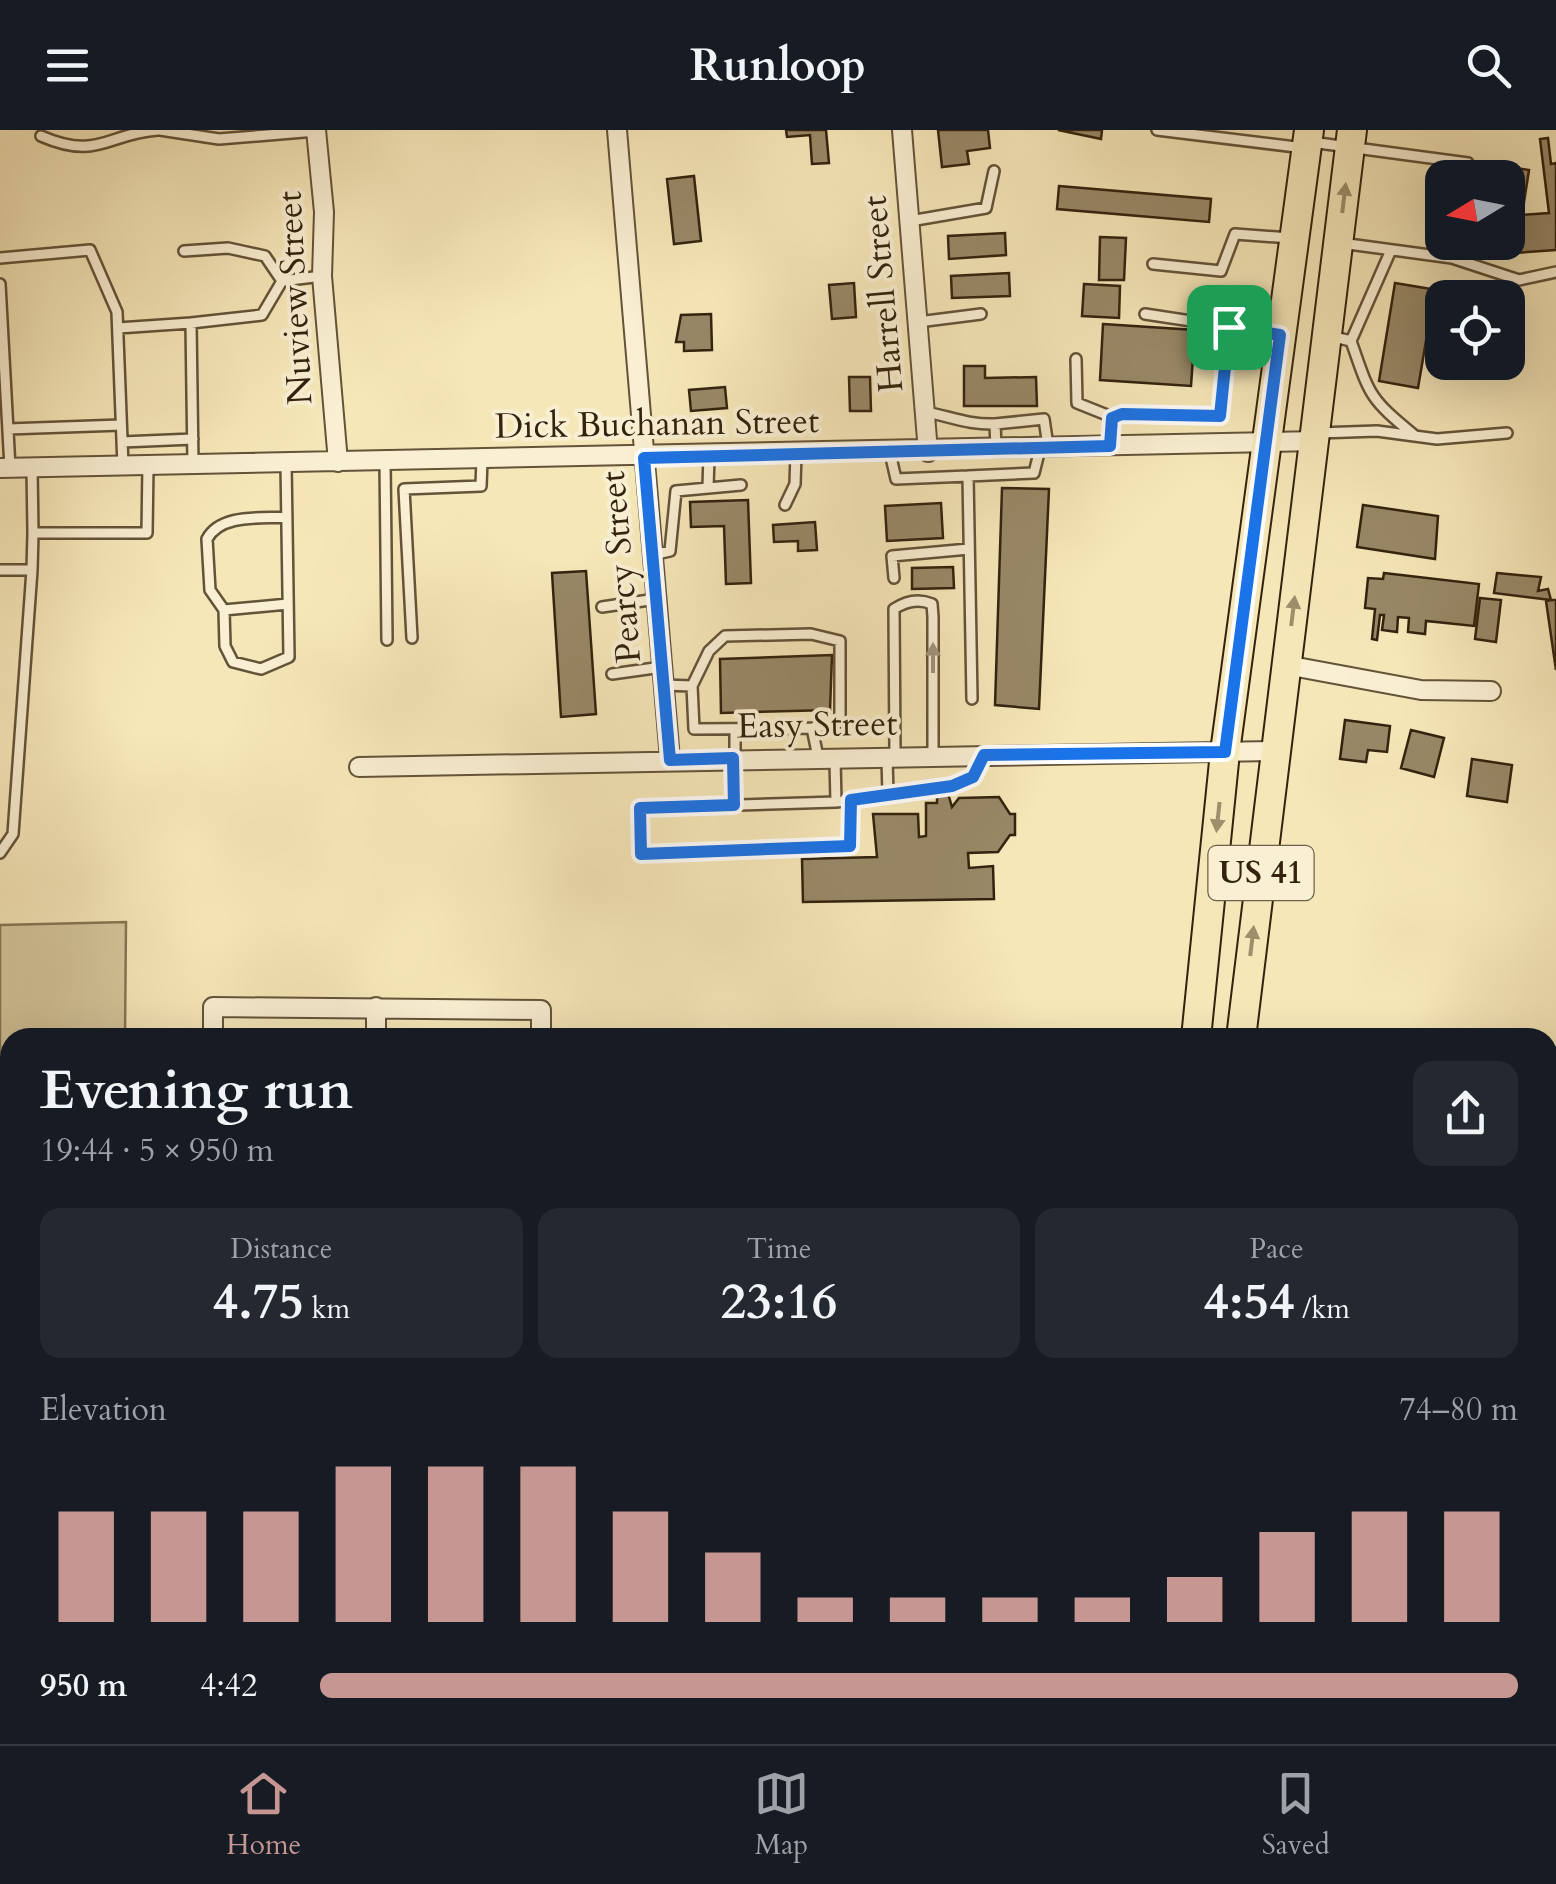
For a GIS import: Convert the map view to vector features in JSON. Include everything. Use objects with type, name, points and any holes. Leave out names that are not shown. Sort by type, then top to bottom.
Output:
[{"type":"main road","name":"US 41","points":[[1242,1028],[1315,437],[1339,338],[1338,242],[1351,137]]},
{"type":"main road","points":[[1197,1028],[1225,752],[1308,140]]},
{"type":"street","name":"Nuview Street","points":[[316,130],[324,212],[322,276],[338,462]]},
{"type":"street","name":"Pearcy Street","points":[[618,130],[670,760]]},
{"type":"street","name":"Harrell Street","points":[[902,130],[928,452]]},
{"type":"street","name":"Dick Buchanan Street","points":[[5,468],[890,453],[1265,442],[1315,437]]},
{"type":"street","points":[[1286,665],[1421,690],[1491,691]]},
{"type":"street","name":"Easy Street","points":[[359,767],[1276,751]]},
{"type":"street","points":[[213,1028],[213,1007],[541,1010],[541,1028]]},
{"type":"street","points":[[376,1007],[376,1028]]},
{"type":"lane","points":[[41,136],[67,148],[105,146],[159,130],[219,138],[316,130]]},
{"type":"lane","points":[[1156,130],[1308,140],[1351,137],[1454,160]]},
{"type":"lane","points":[[910,221],[986,208],[994,172]]},
{"type":"lane","points":[[1153,264],[1221,271],[1235,234],[1294,238]]},
{"type":"lane","points":[[1338,242],[1425,254]]},
{"type":"lane","points":[[184,252],[228,248],[266,256],[282,281]]},
{"type":"lane","points":[[0,258],[90,250],[118,312],[123,466]]},
{"type":"lane","points":[[1391,250],[1339,338],[1372,401],[1415,436]]},
{"type":"lane","points":[[1458,260],[1520,280],[1556,272]]},
{"type":"lane","points":[[282,281],[322,276]]},
{"type":"lane","points":[[118,328],[262,316],[282,281]]},
{"type":"lane","points":[[0,284],[8,429],[5,468]]},
{"type":"lane","points":[[918,322],[981,314]]},
{"type":"lane","points":[[1146,314],[1280,335]]},
{"type":"lane","points":[[191,322],[193,465]]},
{"type":"lane","points":[[1076,359],[1077,403],[1112,418],[1122,414],[1220,416],[1229,327]]},
{"type":"lane","points":[[890,453],[896,479],[1034,473],[1044,449],[1044,420],[965,426],[952,417],[925,412]]},
{"type":"lane","points":[[1110,446],[1112,418]]},
{"type":"lane","points":[[995,424],[996,450]]},
{"type":"lane","points":[[8,429],[121,425]]},
{"type":"lane","points":[[1315,437],[1377,431],[1415,436],[1506,433]]},
{"type":"lane","points":[[122,442],[193,439]]},
{"type":"lane","points":[[785,505],[795,484],[796,454]]},
{"type":"lane","points":[[708,488],[709,456]]},
{"type":"lane","points":[[412,638],[404,488],[481,486],[482,460]]},
{"type":"lane","points":[[385,461],[387,640]]},
{"type":"lane","points":[[286,463],[287,518],[288,604],[289,657],[261,669],[233,662],[226,646],[224,610],[210,590],[207,539],[226,522],[287,518]]},
{"type":"lane","points":[[33,532],[147,533],[148,466]]},
{"type":"lane","points":[[0,852],[13,834],[32,570],[32,468]]},
{"type":"lane","points":[[968,476],[972,699]]},
{"type":"lane","points":[[652,556],[670,551],[676,490],[741,485]]},
{"type":"lane","points":[[894,578],[892,556],[969,550]]},
{"type":"lane","points":[[0,570],[32,570]]},
{"type":"lane","points":[[602,607],[656,598]]},
{"type":"lane","points":[[888,795],[894,609],[923,600],[932,604],[933,617],[932,756]]},
{"type":"lane","points":[[224,610],[288,604]]},
{"type":"lane","points":[[811,634],[840,641],[840,722],[812,728],[694,729],[692,686],[709,651],[726,636],[811,634]]},
{"type":"lane","points":[[612,674],[663,676],[692,686]]},
{"type":"lane","points":[[812,728],[826,757],[836,802]]},
{"type":"lane","points":[[734,805],[735,730]]},
{"type":"lane","points":[[851,800],[850,846],[641,854],[640,808],[836,802],[952,786],[973,777],[984,755]]},
{"type":"shaded area","points":[[126,922],[125,1028],[0,1028],[0,925]]},
{"type":"building","points":[[786,130],[826,130],[829,163],[812,164],[810,135],[787,137]]},
{"type":"building","points":[[938,130],[988,130],[990,148],[967,151],[969,164],[942,167]]},
{"type":"building","points":[[1058,130],[1102,130],[1101,139]]},
{"type":"building","points":[[1548,138],[1551,164],[1556,163],[1556,250],[1525,252],[1525,215],[1549,213],[1540,139]]},
{"type":"building","points":[[694,176],[701,241],[674,244],[667,179]]},
{"type":"building","points":[[1059,186],[1211,199],[1209,222],[1057,209]]},
{"type":"building","points":[[1005,233],[1006,255],[949,259],[948,236]]},
{"type":"building","points":[[1100,237],[1126,238],[1124,280],[1099,280]]},
{"type":"building","points":[[1009,273],[1010,296],[952,298],[951,276]]},
{"type":"building","points":[[854,283],[856,317],[832,319],[829,285]]},
{"type":"building","points":[[1395,283],[1425,288],[1425,347],[1418,388],[1379,381]]},
{"type":"building","points":[[1084,284],[1120,286],[1119,318],[1082,316]]},
{"type":"building","points":[[711,314],[712,350],[684,351],[684,342],[676,342],[681,315]]},
{"type":"building","points":[[1103,324],[1195,330],[1191,386],[1100,380]]},
{"type":"building","points":[[964,366],[985,366],[985,378],[1036,377],[1037,406],[964,406]]},
{"type":"building","points":[[849,377],[870,377],[871,411],[850,411]]},
{"type":"building","points":[[725,387],[727,408],[691,411],[689,390]]},
{"type":"building","points":[[1002,488],[1049,489],[1039,709],[995,705]]},
{"type":"building","points":[[748,500],[751,583],[726,584],[724,526],[691,527],[690,502]]},
{"type":"building","points":[[941,503],[943,538],[887,541],[885,506]]},
{"type":"building","points":[[1363,505],[1438,516],[1435,559],[1357,547]]},
{"type":"building","points":[[815,522],[817,550],[798,551],[798,541],[774,542],[773,525]]},
{"type":"building","points":[[953,567],[954,588],[912,589],[912,568]]},
{"type":"building","points":[[586,571],[596,714],[561,717],[552,573]]},
{"type":"building","points":[[1384,573],[1479,584],[1474,626],[1426,621],[1425,634],[1408,632],[1409,618],[1398,617],[1397,632],[1382,630],[1384,615],[1380,615],[1377,640],[1372,639],[1375,609],[1365,608],[1368,578],[1383,579]]},
{"type":"building","points":[[1497,573],[1541,577],[1538,591],[1548,589],[1551,600],[1494,593]]},
{"type":"building","points":[[1480,598],[1501,600],[1496,642],[1475,639]]},
{"type":"building","points":[[1556,600],[1556,670],[1546,601]]},
{"type":"building","points":[[832,655],[830,710],[721,713],[720,659]]},
{"type":"building","points":[[1345,720],[1390,726],[1387,752],[1368,750],[1366,762],[1340,759]]},
{"type":"building","points":[[1411,730],[1444,738],[1434,777],[1401,768]]},
{"type":"building","points":[[1472,759],[1512,765],[1507,802],[1467,796]]},
{"type":"building","points":[[937,790],[947,790],[952,807],[959,798],[999,797],[1010,814],[1015,814],[1015,835],[1010,835],[998,852],[968,853],[969,868],[993,866],[994,899],[803,902],[802,859],[877,857],[873,814],[918,814],[919,837],[926,836],[926,803],[937,803]]},
{"type":"route","points":[[1229,327],[1280,335],[1225,752],[984,755],[973,777],[952,786],[851,800],[850,846],[641,854],[640,808],[734,805],[733,758],[670,760],[644,458],[1110,446],[1112,418],[1122,414],[1220,416],[1229,327]]}]
